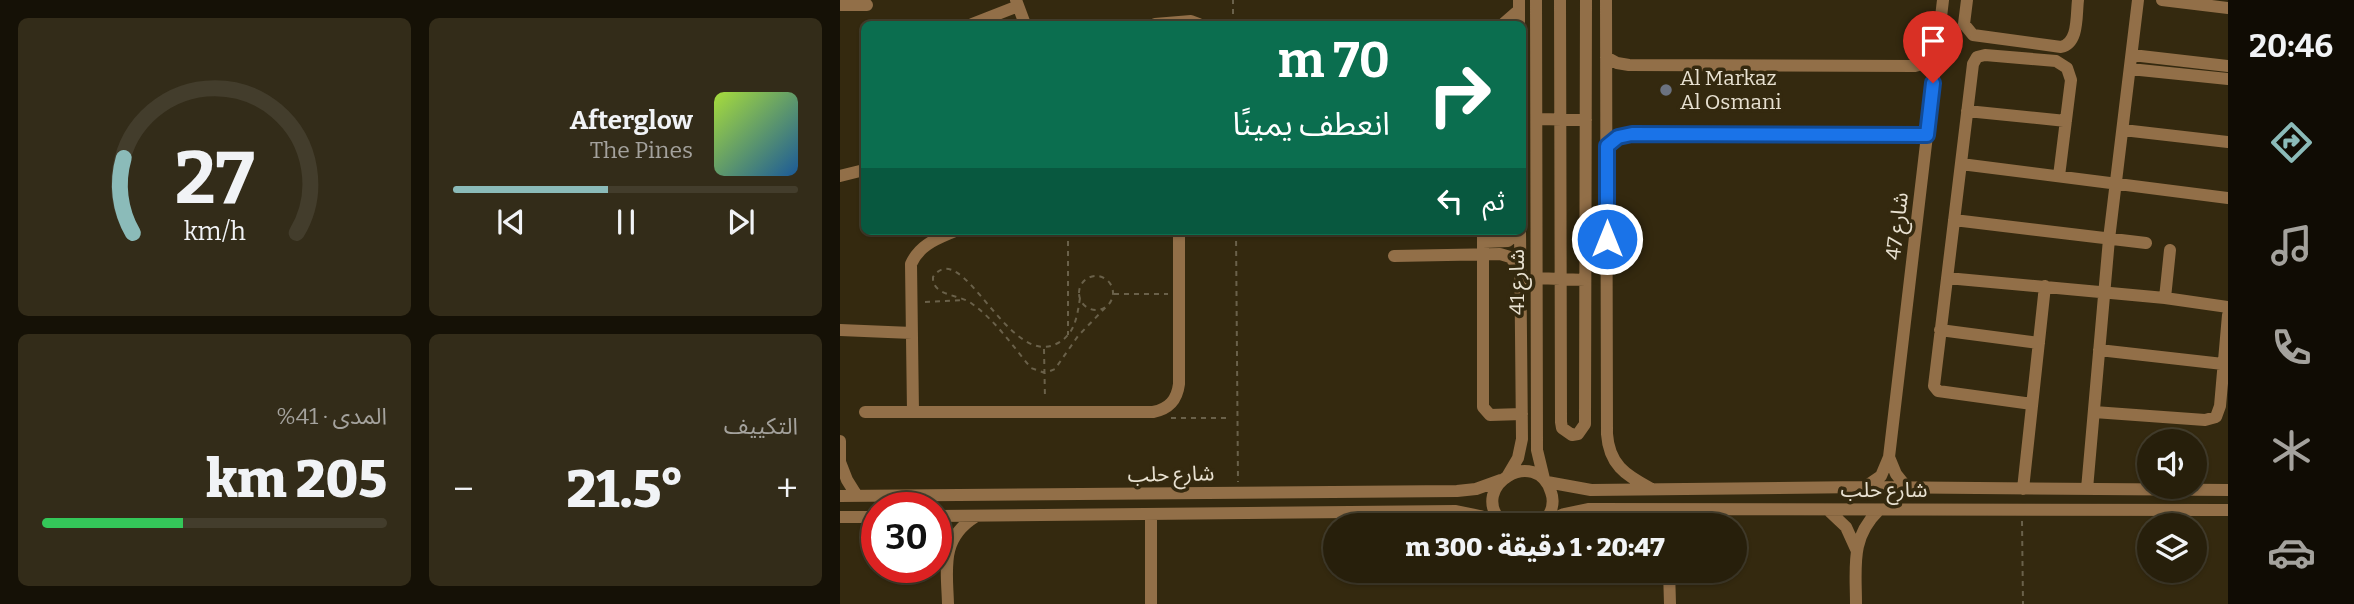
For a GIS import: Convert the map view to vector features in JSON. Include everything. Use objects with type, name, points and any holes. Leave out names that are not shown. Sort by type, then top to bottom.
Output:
[{"type":"street","name":"شارع 41","points":[[1536,0],[1537,450],[1545,481],[1550,489],[1553,504],[1550,513]]},
{"type":"street","points":[[1560,0],[1561,422],[1566,433],[1572,435],[1578,434],[1585,424],[1586,0]]},
{"type":"street","points":[[1606,0],[1608,448],[1613,461],[1622,472],[1653,490]]},
{"type":"street","name":"شارع 47","points":[[1889,457],[1943,0]]},
{"type":"street","points":[[1967,0],[1964,24],[1973,34],[2061,47],[2068,45],[2073,39],[2078,0]]},
{"type":"street","points":[[2087,489],[2109,239],[2138,0]]},
{"type":"street","points":[[2162,0],[2228,8]]},
{"type":"street","points":[[978,21],[1017,3],[1024,21]]},
{"type":"street","points":[[840,5],[867,5]]},
{"type":"street","points":[[1506,21],[1519,5]]},
{"type":"street","points":[[2032,404],[1936,389],[1934,383],[1973,64],[1981,55],[2056,61],[2063,64],[2070,73],[2059,176]]},
{"type":"street","points":[[2132,55],[2228,66]]},
{"type":"street","points":[[1606,57],[1629,65],[1901,66],[1921,65],[1937,57]]},
{"type":"street","points":[[2130,69],[2228,79]]},
{"type":"street","points":[[1967,111],[2066,121]]},
{"type":"street","points":[[1536,119],[1586,120]]},
{"type":"street","points":[[2123,130],[2228,142]]},
{"type":"street","points":[[1607,146],[1618,137],[1632,134],[1927,135]]},
{"type":"street","points":[[1961,164],[2228,198]]},
{"type":"street","points":[[840,176],[861,171]]},
{"type":"street","points":[[1586,209],[1594,212],[1608,207]]},
{"type":"street","points":[[1954,220],[2146,243]]},
{"type":"street","points":[[914,412],[910,272],[915,256],[927,243],[946,235]]},
{"type":"street","points":[[864,412],[1161,410],[1174,400],[1178,392],[1179,235]]},
{"type":"street","points":[[1394,256],[1483,242],[1508,241],[1515,235]]},
{"type":"street","name":"شارع 41","points":[[1495,513],[1493,502],[1496,486],[1518,458],[1521,449],[1520,235]]},
{"type":"street","points":[[1483,242],[1515,261],[1521,270]]},
{"type":"street","points":[[1483,242],[1483,407],[1490,415],[1521,414]]},
{"type":"street","points":[[2165,298],[2170,250]]},
{"type":"street","points":[[1536,278],[1585,280]]},
{"type":"street","points":[[1947,278],[2165,298],[2228,307]]},
{"type":"street","points":[[2023,489],[2045,286]]},
{"type":"street","points":[[2094,412],[2211,420],[2219,412],[2228,314]]},
{"type":"street","points":[[840,330],[912,333]]},
{"type":"street","points":[[1940,330],[2039,343]]},
{"type":"street","points":[[2099,350],[2223,364]]},
{"type":"street","points":[[840,441],[840,463],[858,496]]},
{"type":"street","points":[[1864,487],[1881,476],[1889,457]]},
{"type":"street","points":[[1889,457],[1896,474],[1908,488]]},
{"type":"street","name":"شارع حلب","points":[[840,496],[1466,490],[1485,487],[1523,471],[1545,481],[1591,490],[1864,487],[2228,490]]},
{"type":"street","points":[[1640,509],[1644,513]]},
{"type":"street","name":"شارع حلب","points":[[1571,513],[1640,509],[2228,510]]},
{"type":"street","points":[[1692,513],[1695,510]]},
{"type":"street","points":[[1828,510],[1846,527],[1856,550]]},
{"type":"street","points":[[1856,604],[1856,550],[1864,527],[1879,510]]},
{"type":"street","name":"شارع حلب","points":[[952,516],[1462,513]]},
{"type":"street","points":[[1151,514],[1151,604]]},
{"type":"street","points":[[952,544],[957,532],[976,516]]},
{"type":"street","points":[[840,517],[861,517]]},
{"type":"street","points":[[948,583],[948,604]]},
{"type":"street","points":[[1669,583],[1670,604]]},
{"type":"path","points":[[1233,0],[1233,21]]},
{"type":"path","points":[[1068,235],[1068,336]]},
{"type":"path","points":[[1236,235],[1238,493]]},
{"type":"path","points":[[944,270],[963,277],[1013,334],[1027,343],[1044,348],[1057,344],[1068,336],[1077,320],[1080,288],[1086,279],[1091,277],[1106,280],[1113,294],[1106,307],[1078,336],[1059,365],[1045,373],[1031,368],[1005,335],[966,299],[938,290],[933,282],[936,273],[944,270]]},
{"type":"path","points":[[1113,294],[1179,294]]},
{"type":"path","points":[[1080,298],[1090,309],[1106,307]]},
{"type":"path","points":[[911,303],[966,299]]},
{"type":"path","points":[[1044,348],[1046,412]]},
{"type":"path","points":[[1161,410],[1178,420],[1229,418]]},
{"type":"path","points":[[2022,510],[2023,604]]},
{"type":"place","name":"Al Markaz Al Osmani","points":[[1666,90]]},
{"type":"route","points":[[1607,239],[1607,146],[1618,137],[1632,134],[1927,135],[1933,83]]}]
